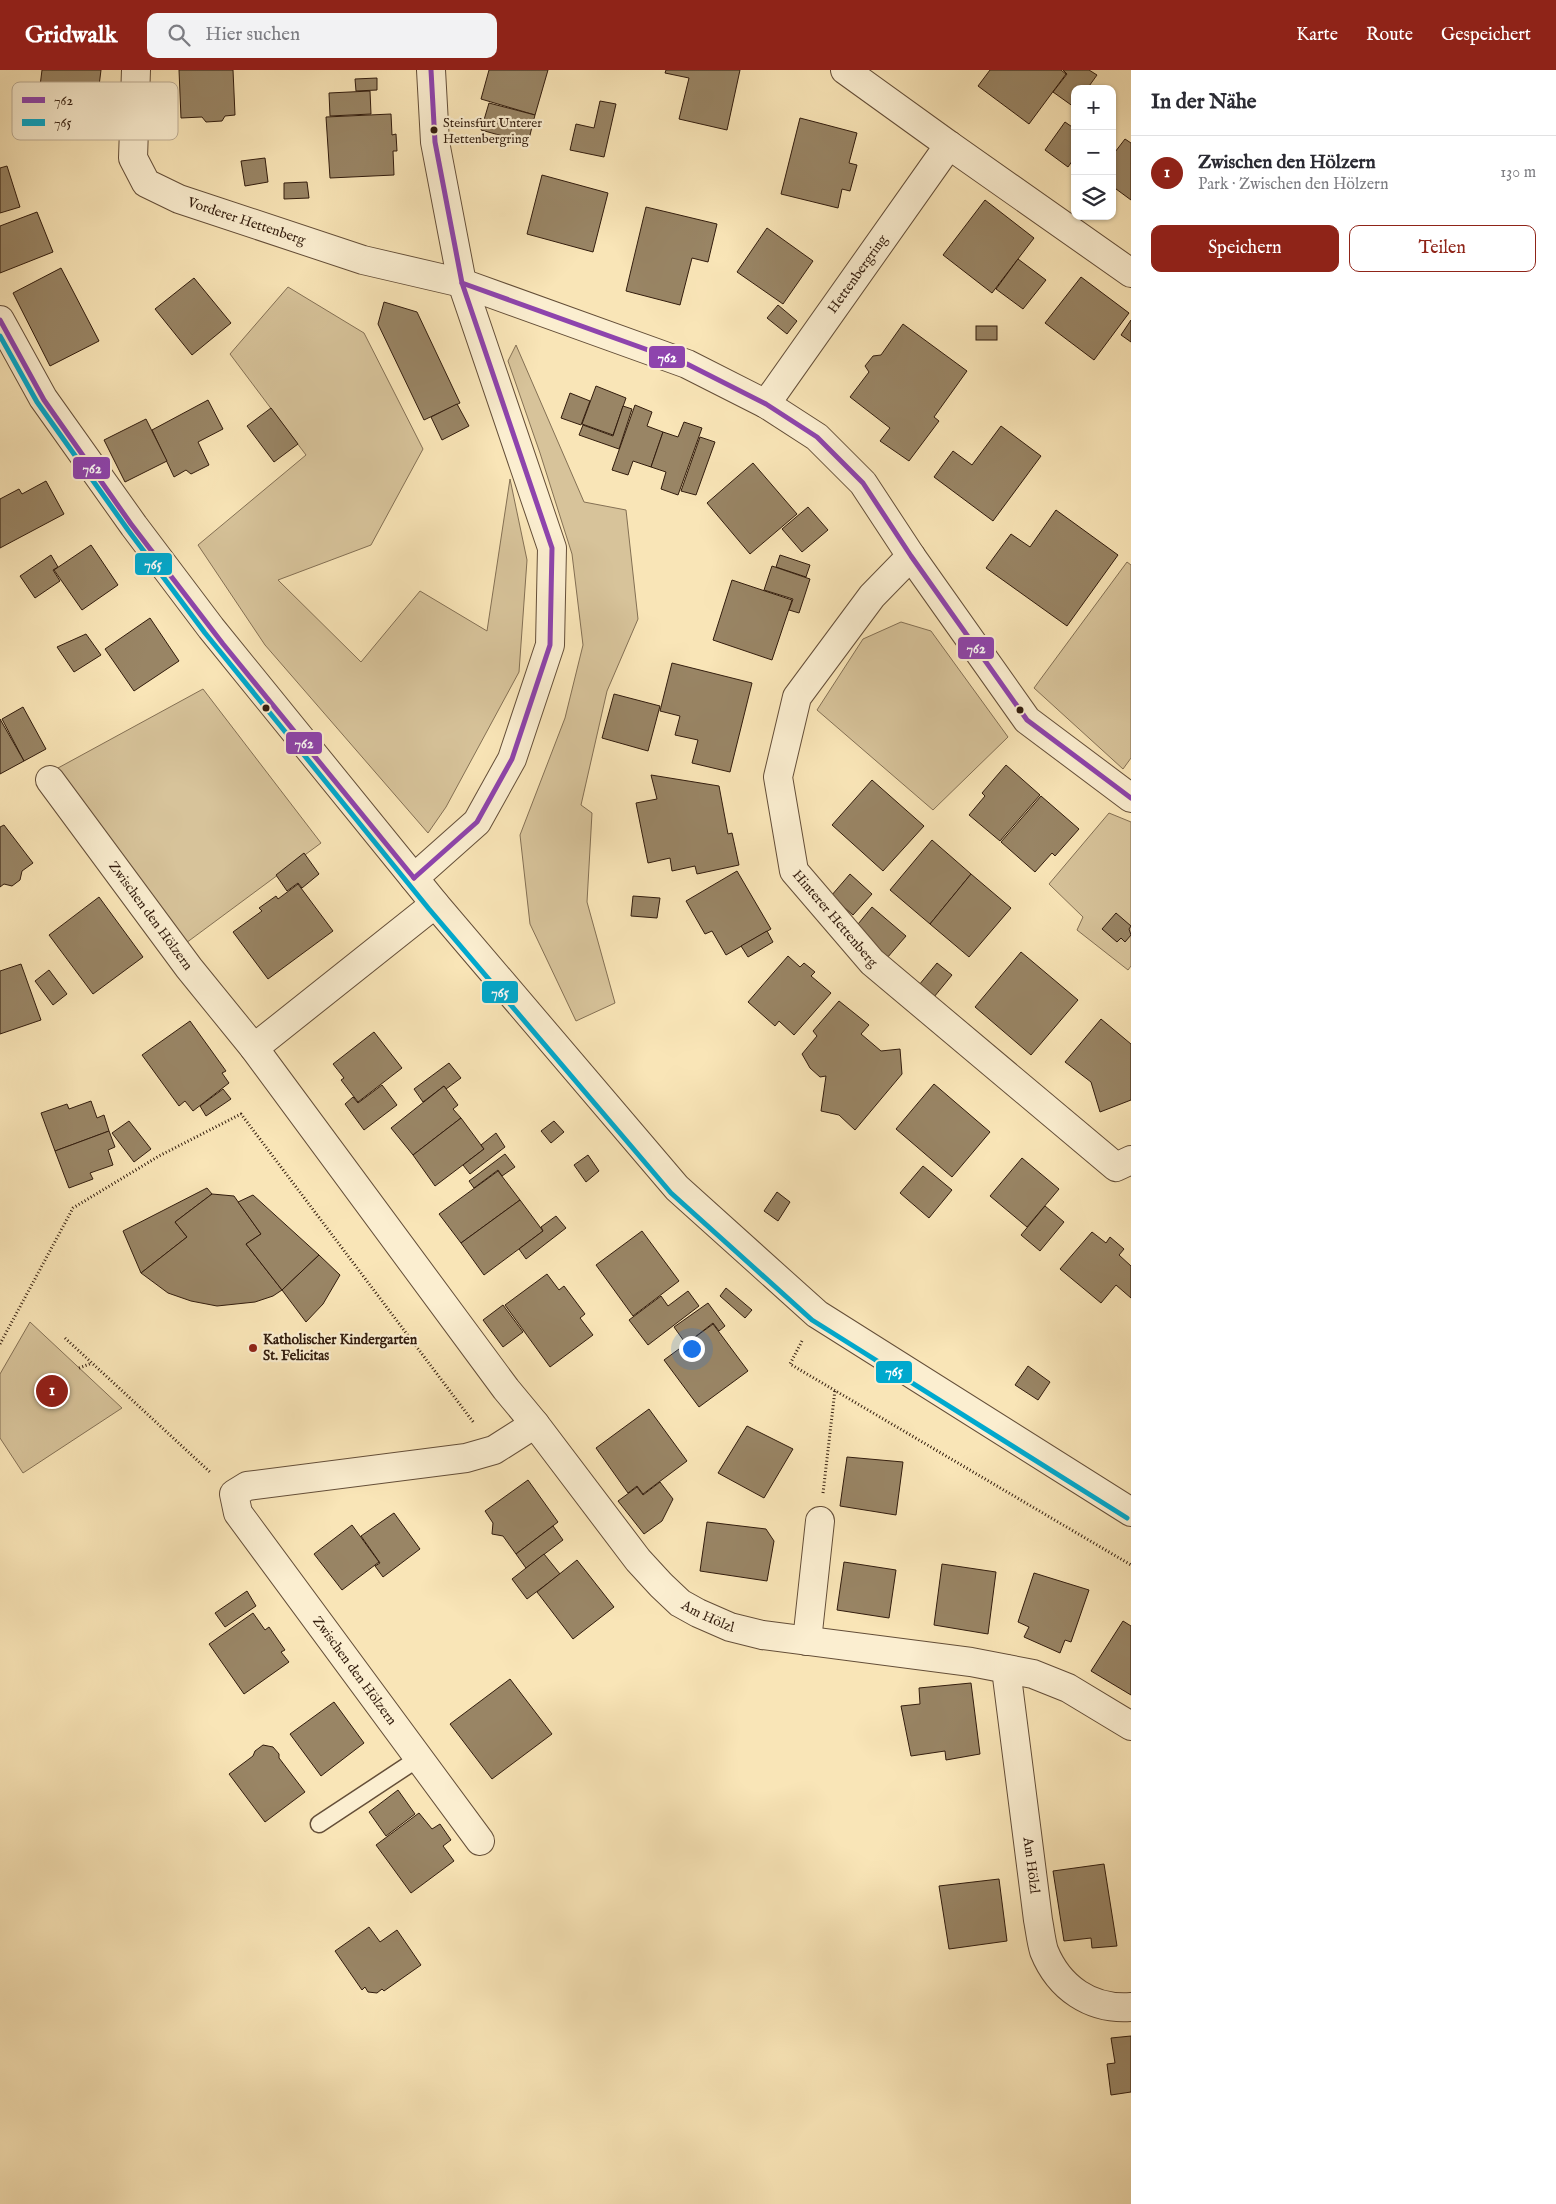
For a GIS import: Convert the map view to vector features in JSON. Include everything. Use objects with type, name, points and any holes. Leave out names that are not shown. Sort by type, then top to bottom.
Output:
[{"type":"street","points":[[414,878],[476,822],[512,759],[550,645],[552,548],[462,283],[435,142],[431,70]]},
{"type":"street","points":[[845,70],[1131,273]]},
{"type":"street","name":"Vorderer Hettenberg","points":[[133,140],[133,158],[146,183],[179,199],[363,260],[462,283]]},
{"type":"street","name":"Hettenbergring","points":[[766,404],[949,145]]},
{"type":"street","points":[[462,283],[688,364],[766,404],[817,437],[863,483],[911,556],[1027,720],[1131,798]]},
{"type":"street","points":[[0,320],[43,398],[134,526],[218,635],[435,904],[677,1188],[817,1314],[1131,1512]]},
{"type":"street","name":"Hinterer Hettenberg","points":[[911,556],[872,596],[797,697],[778,777],[794,871],[872,962],[1116,1167],[1131,1160]]},
{"type":"street","name":"Zwischen den Hölzern","points":[[50,780],[189,968],[254,1048],[506,1389],[535,1424],[638,1560]]},
{"type":"street","points":[[254,1048],[435,904]]},
{"type":"street","points":[[234,1494],[247,1486],[466,1458],[494,1450],[535,1424]]},
{"type":"street","name":"Zwischen den Hölzern","points":[[234,1494],[238,1513],[480,1841]]},
{"type":"street","points":[[807,1641],[820,1521]]},
{"type":"street","name":"Am Hölzl","points":[[638,1560],[680,1603],[698,1614],[730,1627],[762,1635],[971,1662],[1033,1674],[1068,1688],[1131,1726]]},
{"type":"street","name":"Am Hölzl","points":[[1006,1669],[1038,1920],[1044,1950],[1057,1976],[1077,1995],[1102,2006],[1131,2007]]},
{"type":"lane","points":[[319,1824],[418,1758]]},
{"type":"path","points":[[0,1344],[73,1208],[159,1156],[241,1114],[494,1450]]},
{"type":"path","points":[[817,1314],[790,1364],[1131,1565]]},
{"type":"path","points":[[65,1338],[234,1494]]},
{"type":"path","points":[[79,1368],[92,1363]]},
{"type":"path","points":[[820,1521],[835,1390]]},
{"type":"shaded area","points":[[288,287],[364,333],[423,449],[371,545],[278,580],[361,662],[420,591],[487,631],[510,479],[527,560],[519,672],[446,807],[428,833],[265,645],[198,545],[306,455],[230,354]]},
{"type":"shaded area","points":[[516,345],[584,502],[626,510],[638,619],[607,691],[581,805],[592,813],[587,902],[615,1003],[576,1021],[530,924],[520,835],[565,718],[583,645],[572,554],[508,361]]},
{"type":"shaded area","points":[[1127,562],[1131,565],[1131,758],[1123,769],[1034,688]]},
{"type":"shaded area","points":[[901,622],[931,631],[1008,737],[933,810],[817,710],[863,639]]},
{"type":"shaded area","points":[[203,689],[321,843],[186,943],[58,768]]},
{"type":"shaded area","points":[[1109,813],[1131,822],[1131,966],[1128,970],[1077,930],[1083,917],[1049,884]]},
{"type":"shaded area","points":[[30,1322],[122,1408],[23,1473],[0,1438],[0,1374]]},
{"type":"building","points":[[42,70],[101,70],[100,82],[40,82]]},
{"type":"building","points":[[179,70],[233,70],[235,115],[225,116],[222,121],[206,122],[202,117],[181,118]]},
{"type":"building","points":[[489,70],[548,70],[535,115],[481,99]]},
{"type":"building","points":[[666,70],[740,70],[727,130],[679,119],[689,78],[665,73]]},
{"type":"building","points":[[990,70],[1061,70],[1066,74],[1029,124],[978,86]]},
{"type":"building","points":[[1063,70],[1089,70],[1097,75],[1090,85],[1071,85],[1071,105],[1053,92],[1067,74]]},
{"type":"building","points":[[377,78],[377,90],[356,91],[355,79]]},
{"type":"building","points":[[370,91],[371,114],[330,116],[329,93]]},
{"type":"building","points":[[600,101],[616,104],[604,157],[570,150],[576,124],[594,128]]},
{"type":"building","points":[[489,103],[535,115],[528,143],[481,130]]},
{"type":"building","points":[[391,114],[392,135],[396,134],[397,151],[393,151],[394,175],[330,178],[326,117]]},
{"type":"building","points":[[800,118],[857,133],[849,163],[857,165],[850,191],[842,189],[838,208],[781,194]]},
{"type":"building","points":[[1065,122],[1071,126],[1071,163],[1068,167],[1045,150]]},
{"type":"building","points":[[1125,139],[1131,143],[1131,200],[1116,189],[1116,151]]},
{"type":"building","points":[[265,158],[268,182],[245,186],[241,161]]},
{"type":"building","points":[[7,166],[20,207],[0,213],[0,168]]},
{"type":"building","points":[[542,175],[608,193],[593,252],[527,234]]},
{"type":"building","points":[[307,182],[309,198],[284,199],[284,183]]},
{"type":"building","points":[[985,200],[1034,238],[992,293],[943,255]]},
{"type":"building","points":[[646,207],[717,224],[708,262],[692,258],[680,305],[626,291]]},
{"type":"building","points":[[37,212],[53,252],[0,273],[0,226]]},
{"type":"building","points":[[767,228],[813,261],[783,304],[737,272]]},
{"type":"building","points":[[1018,259],[1046,280],[1023,309],[996,289]]},
{"type":"building","points":[[61,268],[99,341],[50,366],[13,293]]},
{"type":"building","points":[[1081,277],[1129,313],[1094,360],[1045,323]]},
{"type":"building","points":[[194,278],[231,323],[192,355],[155,309]]},
{"type":"building","points":[[384,302],[417,312],[460,403],[424,420],[378,324]]},
{"type":"building","points":[[778,305],[797,321],[787,334],[767,318]]},
{"type":"building","points":[[1131,320],[1131,342],[1121,335]]},
{"type":"building","points":[[903,324],[967,371],[934,417],[939,421],[909,461],[880,441],[890,428],[850,397],[869,372],[865,366],[873,356],[881,355]]},
{"type":"building","points":[[976,326],[997,326],[997,340],[976,340]]},
{"type":"building","points":[[596,386],[626,398],[613,435],[582,424]]},
{"type":"building","points":[[570,393],[590,401],[581,425],[561,418]]},
{"type":"building","points":[[208,400],[223,429],[198,442],[209,465],[191,474],[186,470],[174,477],[152,430]]},
{"type":"building","points":[[457,404],[469,426],[442,440],[431,417]]},
{"type":"building","points":[[635,405],[652,412],[647,426],[663,432],[651,467],[633,461],[628,475],[612,470]]},
{"type":"building","points":[[623,406],[632,409],[619,449],[579,435],[583,425],[613,436]]},
{"type":"building","points":[[271,408],[298,444],[274,462],[247,426]]},
{"type":"building","points":[[146,419],[167,461],[125,482],[104,440]]},
{"type":"building","points":[[684,422],[702,428],[678,495],[661,489],[666,472],[651,467],[663,432],[678,437]]},
{"type":"building","points":[[1001,426],[1041,456],[993,521],[934,477],[953,451],[972,465]]},
{"type":"building","points":[[700,437],[715,442],[696,495],[681,491]]},
{"type":"building","points":[[753,463],[797,514],[750,554],[707,503]]},
{"type":"building","points":[[46,481],[64,514],[0,548],[0,499],[19,489],[22,494]]},
{"type":"building","points":[[808,507],[828,530],[802,552],[782,529]]},
{"type":"building","points":[[1056,510],[1118,555],[1067,626],[986,568],[1011,534],[1030,547]]},
{"type":"building","points":[[91,545],[118,585],[82,610],[54,570]]},
{"type":"building","points":[[51,555],[58,567],[53,570],[60,581],[35,598],[20,576]]},
{"type":"building","points":[[780,555],[810,565],[806,577],[776,567]]},
{"type":"building","points":[[772,566],[810,579],[799,613],[789,610],[793,599],[764,590]]},
{"type":"building","points":[[732,580],[792,600],[772,660],[713,640]]},
{"type":"building","points":[[150,618],[179,661],[134,691],[105,649]]},
{"type":"building","points":[[86,634],[101,655],[74,672],[57,647]]},
{"type":"building","points":[[672,663],[752,683],[730,772],[692,763],[698,740],[675,735],[680,716],[660,711]]},
{"type":"building","points":[[614,694],[660,706],[648,751],[602,738]]},
{"type":"building","points":[[23,707],[46,749],[24,761],[2,719]]},
{"type":"building","points":[[0,719],[24,761],[0,774]]},
{"type":"building","points":[[1006,765],[1040,795],[1000,841],[969,815],[985,796],[982,793]]},
{"type":"building","points":[[651,775],[719,786],[728,834],[732,833],[739,865],[697,874],[695,866],[672,871],[670,858],[648,863],[636,803],[657,799]]},
{"type":"building","points":[[872,780],[924,826],[883,871],[832,825]]},
{"type":"building","points":[[1041,796],[1079,829],[1055,856],[1052,853],[1035,872],[1001,842]]},
{"type":"building","points":[[4,825],[33,863],[22,871],[20,880],[12,886],[4,884],[0,887],[0,827]]},
{"type":"building","points":[[932,840],[971,874],[930,924],[890,890]]},
{"type":"building","points":[[304,853],[319,874],[302,888],[298,883],[287,891],[276,875]]},
{"type":"building","points":[[737,871],[771,929],[726,955],[712,931],[705,934],[686,901]]},
{"type":"building","points":[[850,874],[872,894],[853,915],[831,896]]},
{"type":"building","points":[[971,874],[1011,908],[969,957],[930,924]]},
{"type":"building","points":[[298,884],[333,931],[268,979],[233,932],[262,911],[259,908],[276,896],[278,899]]},
{"type":"building","points":[[633,896],[660,898],[657,918],[631,916]]},
{"type":"building","points":[[99,897],[143,957],[93,994],[49,935]]},
{"type":"building","points":[[872,907],[906,936],[887,958],[854,929]]},
{"type":"building","points":[[1116,913],[1131,926],[1129,929],[1131,935],[1125,942],[1121,938],[1117,942],[1102,929]]},
{"type":"building","points":[[767,931],[773,942],[748,957],[741,946]]},
{"type":"building","points":[[1021,952],[1078,1000],[1031,1055],[975,1007]]},
{"type":"building","points":[[788,956],[800,967],[804,963],[815,972],[811,976],[831,993],[794,1035],[779,1021],[775,1026],[748,1002]]},
{"type":"building","points":[[937,963],[952,975],[934,997],[919,985]]},
{"type":"building","points":[[21,964],[41,1020],[0,1034],[0,971]]},
{"type":"building","points":[[49,970],[67,994],[53,1005],[35,981]]},
{"type":"building","points":[[839,1001],[869,1025],[861,1034],[881,1051],[900,1049],[902,1074],[855,1130],[839,1115],[821,1111],[826,1076],[820,1077],[810,1068],[802,1054],[817,1036],[813,1031]]},
{"type":"building","points":[[1101,1019],[1131,1044],[1131,1100],[1100,1112],[1091,1082],[1065,1062]]},
{"type":"building","points":[[190,1021],[226,1071],[222,1073],[229,1083],[193,1111],[185,1101],[179,1106],[142,1055]]},
{"type":"building","points":[[374,1032],[402,1068],[358,1102],[341,1080],[344,1078],[333,1064]]},
{"type":"building","points":[[449,1063],[461,1078],[446,1089],[444,1086],[423,1102],[414,1089]]},
{"type":"building","points":[[934,1084],[990,1132],[952,1177],[896,1129]]},
{"type":"building","points":[[382,1085],[397,1105],[364,1130],[345,1104],[353,1097],[358,1103]]},
{"type":"building","points":[[444,1086],[458,1105],[453,1109],[461,1118],[413,1155],[391,1128]]},
{"type":"building","points":[[223,1089],[231,1099],[206,1116],[200,1106]]},
{"type":"building","points":[[91,1101],[97,1118],[104,1115],[109,1131],[55,1151],[41,1113],[67,1104],[69,1109]]},
{"type":"building","points":[[461,1118],[484,1149],[435,1186],[413,1155]]},
{"type":"building","points":[[129,1121],[151,1149],[134,1162],[112,1133]]},
{"type":"building","points":[[554,1121],[564,1132],[551,1143],[541,1131]]},
{"type":"building","points":[[109,1131],[115,1147],[108,1150],[113,1165],[90,1173],[93,1179],[69,1188],[55,1151]]},
{"type":"building","points":[[496,1133],[505,1147],[470,1174],[463,1165],[484,1149],[481,1145]]},
{"type":"building","points":[[505,1154],[515,1167],[502,1176],[498,1170],[474,1188],[469,1181]]},
{"type":"building","points":[[588,1155],[599,1171],[586,1182],[574,1165]]},
{"type":"building","points":[[1022,1158],[1059,1189],[1027,1227],[990,1196]]},
{"type":"building","points":[[923,1166],[952,1190],[929,1218],[900,1193]]},
{"type":"building","points":[[498,1171],[520,1200],[461,1243],[439,1214]]},
{"type":"building","points":[[207,1188],[212,1194],[175,1222],[187,1237],[141,1273],[123,1231]]},
{"type":"building","points":[[777,1192],[790,1202],[778,1221],[764,1211]]},
{"type":"building","points":[[212,1194],[234,1196],[261,1234],[246,1244],[282,1290],[273,1296],[255,1302],[217,1306],[191,1301],[168,1293],[141,1273],[187,1237],[175,1222]]},
{"type":"building","points":[[253,1195],[319,1255],[282,1290],[246,1244],[261,1234],[238,1202]]},
{"type":"building","points":[[520,1200],[543,1231],[484,1275],[461,1243]]},
{"type":"building","points":[[1045,1206],[1064,1222],[1040,1251],[1021,1235]]},
{"type":"building","points":[[556,1216],[566,1228],[526,1259],[519,1249],[543,1231],[541,1227]]},
{"type":"building","points":[[642,1231],[679,1281],[633,1316],[596,1265]]},
{"type":"building","points":[[1092,1232],[1106,1243],[1110,1237],[1124,1249],[1119,1255],[1131,1266],[1131,1298],[1116,1285],[1101,1303],[1060,1269]]},
{"type":"building","points":[[319,1255],[340,1275],[323,1304],[306,1322],[282,1290]]},
{"type":"building","points":[[547,1274],[559,1290],[564,1286],[585,1314],[580,1318],[593,1335],[550,1367],[505,1305]]},
{"type":"building","points":[[726,1288],[752,1310],[745,1318],[720,1296]]},
{"type":"building","points":[[688,1291],[699,1306],[648,1345],[629,1320],[661,1296],[668,1306]]},
{"type":"building","points":[[708,1303],[725,1326],[719,1331],[713,1323],[686,1344],[674,1327]]},
{"type":"building","points":[[503,1305],[523,1332],[503,1347],[483,1320]]},
{"type":"building","points":[[713,1324],[748,1371],[699,1407],[664,1360]]},
{"type":"building","points":[[1028,1366],[1050,1382],[1038,1400],[1015,1385]]},
{"type":"building","points":[[649,1409],[687,1461],[643,1494],[637,1486],[628,1493],[596,1448]]},
{"type":"building","points":[[747,1426],[793,1449],[764,1498],[718,1473]]},
{"type":"building","points":[[847,1457],[903,1462],[896,1515],[840,1506]]},
{"type":"building","points":[[528,1480],[558,1522],[516,1554],[503,1536],[492,1534],[493,1523],[485,1511]]},
{"type":"building","points":[[660,1482],[673,1499],[662,1521],[644,1534],[618,1501],[637,1487],[643,1495]]},
{"type":"building","points":[[394,1513],[420,1549],[383,1577],[375,1566],[380,1563],[361,1536]]},
{"type":"building","points":[[707,1522],[766,1529],[774,1541],[767,1581],[700,1571]]},
{"type":"building","points":[[352,1525],[379,1562],[342,1590],[314,1554]]},
{"type":"building","points":[[553,1526],[563,1540],[526,1568],[516,1554]]},
{"type":"building","points":[[544,1554],[560,1574],[527,1599],[512,1579]]},
{"type":"building","points":[[577,1560],[614,1607],[573,1639],[537,1592]]},
{"type":"building","points":[[844,1562],[896,1570],[889,1618],[837,1610]]},
{"type":"building","points":[[942,1564],[996,1572],[988,1634],[934,1625]]},
{"type":"building","points":[[1034,1573],[1089,1590],[1071,1642],[1065,1640],[1060,1653],[1024,1637],[1029,1627],[1018,1622]]},
{"type":"building","points":[[247,1591],[256,1606],[225,1627],[215,1613]]},
{"type":"building","points":[[253,1613],[265,1630],[269,1627],[285,1650],[281,1652],[289,1662],[244,1694],[209,1644]]},
{"type":"building","points":[[1123,1621],[1131,1626],[1131,1695],[1091,1671]]},
{"type":"building","points":[[510,1679],[552,1734],[492,1779],[450,1724]]},
{"type":"building","points":[[971,1683],[980,1754],[946,1760],[945,1751],[911,1756],[901,1706],[920,1704],[919,1688]]},
{"type":"building","points":[[334,1702],[364,1743],[321,1776],[290,1734]]},
{"type":"building","points":[[263,1745],[273,1747],[305,1792],[265,1822],[229,1774],[253,1756],[255,1751]]},
{"type":"building","points":[[398,1790],[415,1814],[386,1836],[369,1812]]},
{"type":"building","points":[[419,1813],[432,1829],[440,1824],[451,1840],[443,1846],[454,1861],[411,1893],[376,1845]]},
{"type":"building","points":[[1104,1864],[1117,1946],[1092,1948],[1091,1938],[1064,1941],[1053,1871]]},
{"type":"building","points":[[999,1879],[1007,1941],[949,1949],[939,1886]]},
{"type":"building","points":[[369,1927],[380,1942],[397,1930],[421,1965],[384,1991],[382,1989],[377,1993],[368,1992],[365,1987],[362,1990],[335,1951]]},
{"type":"building","points":[[1131,2036],[1131,2092],[1111,2095],[1107,2064],[1115,2063],[1111,2038]]},
{"type":"transit line","name":"762","points":[[414,878],[477,822],[512,759],[550,645],[552,548],[462,283],[435,142],[431,70]]},
{"type":"transit line","name":"762","points":[[462,283],[687,364],[766,404],[817,437],[863,483],[911,556],[1027,720],[1131,798]]},
{"type":"transit line","name":"762","points":[[0,320],[44,400],[131,524],[223,644],[414,878]]},
{"type":"transit line","name":"765","points":[[0,336],[37,402],[128,530],[205,633],[429,909],[671,1193],[812,1320],[1127,1518]]},
{"type":"place","name":"Steinsfurt Unterer Hettenbergring","points":[[434,130]]},
{"type":"place","name":"Katholischer Kindergarten St. Felicitas","points":[[253,1348]]},
{"type":"place","name":"Zwischen den Hölzern","points":[[52,1391]]}]
